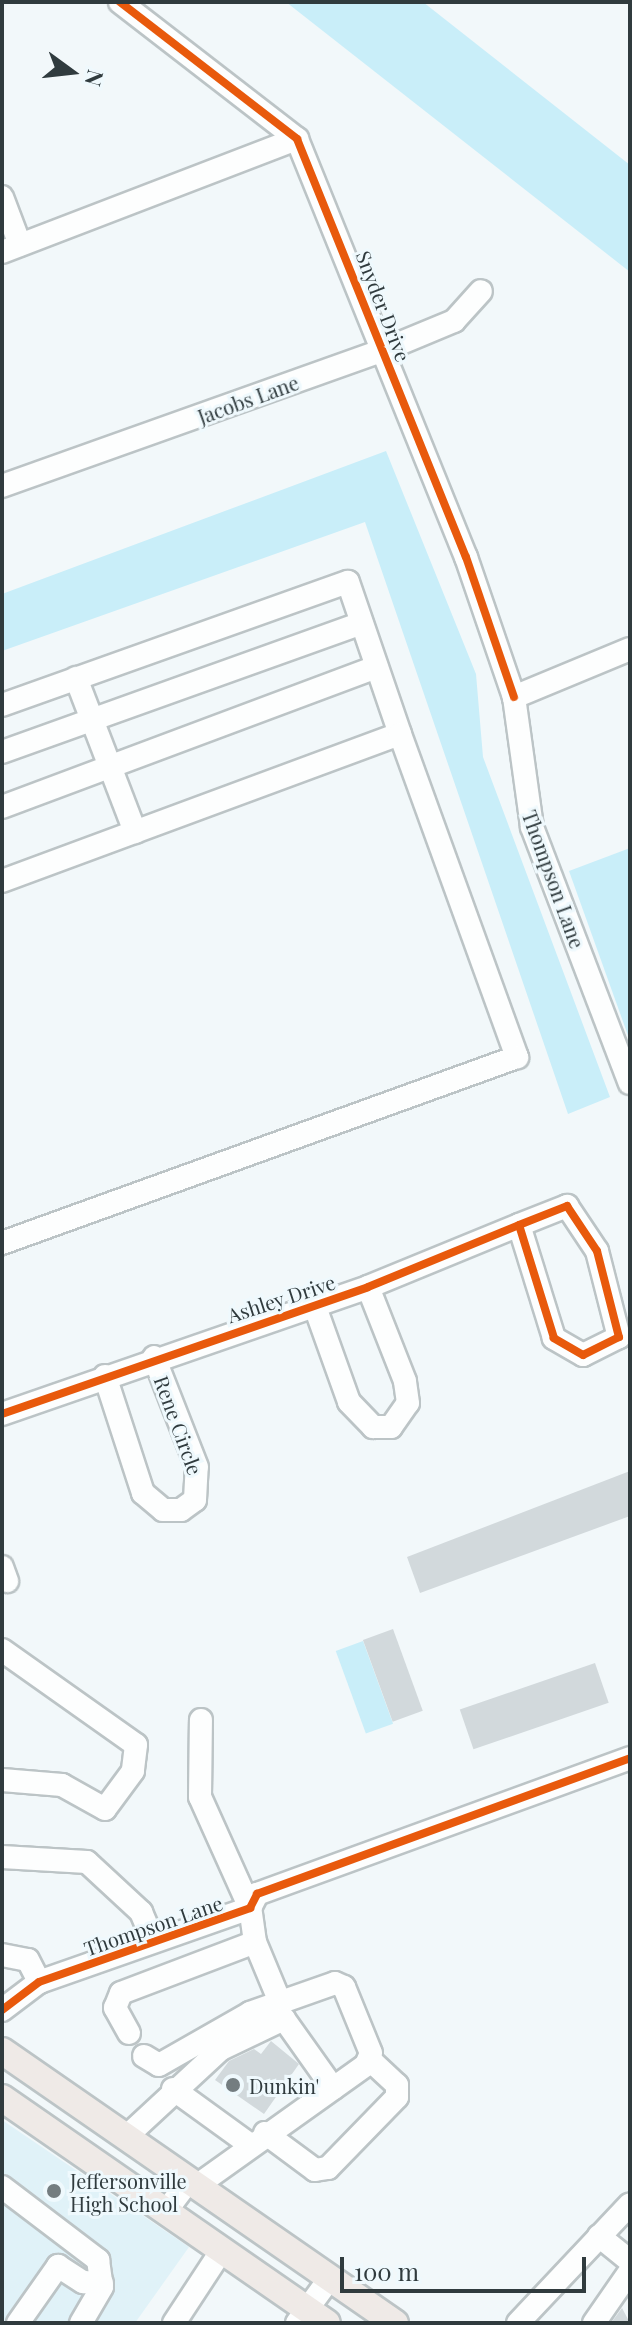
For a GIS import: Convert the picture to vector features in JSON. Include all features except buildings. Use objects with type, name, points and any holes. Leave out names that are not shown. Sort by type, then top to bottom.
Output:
[{"type":"main road","points":[[2,2051],[395,2323]]},
{"type":"main road","points":[[2,2098],[222,2250],[310,2318]]},
{"type":"street","name":"Snyder Drive","points":[[120,2],[297,139],[384,350],[514,697]]},
{"type":"street","points":[[2,197],[11,249],[297,139]]},
{"type":"street","name":"Jacobs Lane","points":[[2,486],[384,350],[454,321],[481,291]]},
{"type":"street","points":[[2,705],[348,582],[517,1057],[2,1243]]},
{"type":"street","points":[[2,752],[362,623]]},
{"type":"street","points":[[514,697],[630,649]]},
{"type":"street","points":[[2,807],[377,667]]},
{"type":"street","points":[[76,678],[135,832]]},
{"type":"street","name":"Thompson Lane","points":[[514,697],[532,827],[630,1083]]},
{"type":"street","points":[[2,881],[400,734]]},
{"type":"street","name":"Ashley Drive","points":[[2,1414],[154,1357],[368,1287],[519,1225],[567,1206],[590,1234],[619,1323],[619,1337],[598,1352],[566,1350],[554,1338],[519,1225]]},
{"type":"street","points":[[314,1304],[349,1402],[373,1427],[391,1427],[408,1403],[405,1381],[368,1287]]},
{"type":"street","name":"Rene Circle","points":[[105,1376],[143,1493],[163,1510],[181,1510],[195,1500],[197,1467],[154,1357]]},
{"type":"street","points":[[2,1650],[136,1745],[133,1771],[105,1809],[62,1785],[2,1780]]},
{"type":"street","points":[[201,1720],[200,1797],[250,1908],[255,1942],[280,2002]]},
{"type":"street","name":"Thompson Lane","points":[[2,2010],[39,1982],[250,1908],[257,1894],[630,1758]]},
{"type":"street","points":[[2,1857],[87,1862],[141,1912],[153,1940]]},
{"type":"street","points":[[129,2033],[115,2008],[121,1993],[255,1942]]},
{"type":"street","points":[[2,1955],[28,1960],[39,1982]]},
{"type":"street","points":[[152,2061],[280,2002],[335,1983],[344,1987],[369,2059],[397,2085],[397,2097],[328,2168],[315,2170],[173,2089]]},
{"type":"street","points":[[127,2136],[173,2089],[221,2049],[284,2019],[333,2088]]},
{"type":"street","points":[[166,2211],[194,2182],[333,2088],[369,2059]]},
{"type":"street","points":[[2,2187],[86,2247],[102,2283]]},
{"type":"street","points":[[518,2323],[630,2204]]},
{"type":"street","points":[[599,2236],[630,2261]]},
{"type":"street","points":[[174,2323],[222,2250]]},
{"type":"street","points":[[18,2323],[58,2266],[80,2281],[102,2283]]},
{"type":"street","points":[[594,2323],[630,2271]]},
{"type":"street","points":[[310,2318],[330,2278]]},
{"type":"street","points":[[81,2323],[102,2283]]},
{"type":"shaded area","points":[[286,2],[423,2],[630,165],[630,272]]},
{"type":"shaded area","points":[[386,451],[476,674],[483,757],[610,1097],[568,1114],[365,522],[2,651],[2,594]]},
{"type":"shaded area","points":[[630,848],[630,1041],[569,871]]},
{"type":"shaded area","points":[[363,1641],[393,1724],[366,1734],[336,1651]]},
{"type":"shaded area","name":"Jeffersonville High School","points":[[2,2120],[189,2247],[135,2323],[2,2323]]},
{"type":"cycle path","points":[[120,2],[297,139],[466,557],[514,697]]},
{"type":"cycle path","points":[[2,1414],[368,1287],[519,1225],[567,1206],[597,1251],[619,1337],[583,1355],[554,1338],[519,1225]]},
{"type":"cycle path","points":[[2,2010],[39,1982],[250,1908],[257,1894],[630,1758]]},
{"type":"place","name":"Dunkin'","points":[[233,2085]]},
{"type":"place","name":"Jeffersonville High School","points":[[54,2191]]}]
